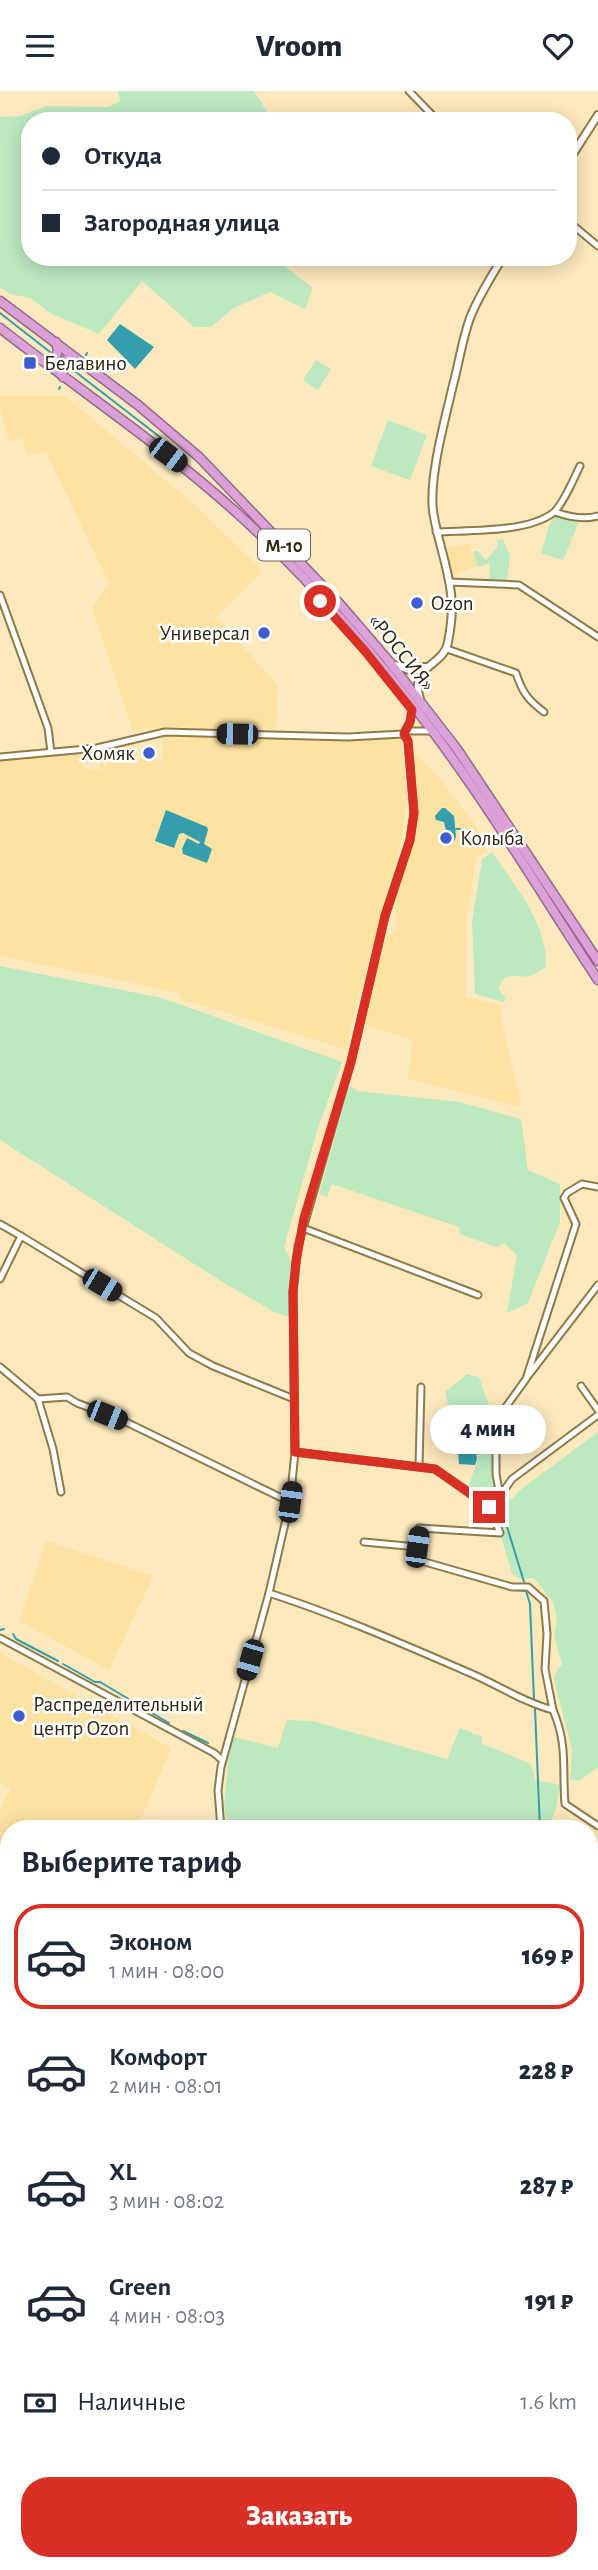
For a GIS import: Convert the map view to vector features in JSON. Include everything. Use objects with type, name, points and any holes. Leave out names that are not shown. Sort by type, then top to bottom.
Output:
[{"type":"highway","name":"«РОССИЯ»","points":[[0,301],[138,405],[199,457],[339,603],[388,660],[457,749],[598,961]]},
{"type":"highway","name":"«РОССИЯ»","points":[[0,328],[189,471],[302,577],[366,647],[419,713],[460,769],[598,980]]},
{"type":"highway","points":[[41,360],[49,362],[56,357],[58,348],[54,340]]},
{"type":"highway","points":[[64,377],[61,371],[63,362],[69,358],[80,360]]},
{"type":"highway","points":[[302,577],[308,589],[364,650],[446,756],[460,769]]},
{"type":"street","points":[[409,91],[429,112]]},
{"type":"street","points":[[577,149],[595,124],[598,115]]},
{"type":"street","points":[[577,229],[598,246]]},
{"type":"street","points":[[422,704],[418,684],[427,667],[447,649],[452,604],[436,532],[433,485],[463,339],[477,304],[498,266]]},
{"type":"street","points":[[436,532],[487,530],[525,524],[555,512],[580,466]]},
{"type":"street","points":[[555,512],[588,519],[598,516]]},
{"type":"street","points":[[449,582],[519,585],[598,637]]},
{"type":"street","points":[[0,595],[48,728],[51,752]]},
{"type":"street","points":[[447,649],[516,673],[527,699],[544,712]]},
{"type":"street","points":[[388,660],[407,670],[427,667]]},
{"type":"street","points":[[220,1820],[218,1790],[222,1760],[269,1593],[290,1502],[295,1452],[293,1275],[303,1228],[351,1062],[385,916],[410,840],[414,813],[405,732],[412,710]]},
{"type":"street","points":[[0,757],[97,748],[165,732],[348,737],[428,731]]},
{"type":"street","points":[[526,1379],[576,1224],[564,1198],[567,1193],[582,1184],[598,1187]]},
{"type":"street","points":[[0,1224],[156,1318],[189,1353],[213,1366],[294,1399]]},
{"type":"street","points":[[303,1228],[478,1295]]},
{"type":"street","points":[[0,1279],[21,1236]]},
{"type":"street","points":[[500,1496],[496,1473],[496,1425],[500,1415],[598,1286]]},
{"type":"street","points":[[0,1367],[38,1399],[67,1397],[122,1420],[290,1502]]},
{"type":"street","points":[[489,1507],[512,1479],[598,1413],[581,1386]]},
{"type":"street","points":[[419,1466],[421,1387]]},
{"type":"street","points":[[38,1399],[39,1410],[53,1449],[61,1492]]},
{"type":"street","points":[[295,1452],[435,1469],[489,1507],[500,1533],[419,1528],[416,1556],[418,1560],[512,1587],[528,1587],[544,1601],[545,1669],[553,1710],[563,1733],[565,1804],[589,1820]]},
{"type":"street","points":[[364,1542],[417,1547]]},
{"type":"street","points":[[269,1593],[341,1618],[475,1675],[540,1707],[553,1710]]},
{"type":"street","points":[[0,1637],[214,1753],[222,1760]]},
{"type":"shaded area","points":[[0,396],[65,396],[195,505],[263,571],[216,617],[278,685],[276,729],[174,727],[133,730],[92,607],[109,583],[46,452],[28,455],[22,438],[9,442],[0,408]]},
{"type":"shaded area","points":[[469,543],[477,566],[450,577],[444,549]]},
{"type":"shaded area","points":[[163,734],[297,739],[401,738],[407,795],[402,838],[345,1049],[179,998],[180,993],[0,956],[0,760],[83,753],[83,768],[100,770],[101,750],[135,743],[137,759],[162,760]]},
{"type":"shaded area","points":[[408,748],[431,768],[475,824],[487,852],[477,856],[466,918],[466,997],[501,1005],[502,1023],[522,1107],[408,1079],[413,1040],[362,1024],[386,936],[397,926],[394,894],[410,840],[412,814]]},
{"type":"shaded area","points":[[46,1541],[153,1576],[109,1670],[19,1621]]},
{"type":"shaded area","points":[[0,1653],[171,1748],[141,1820],[0,1820],[0,1809],[11,1789],[0,1783]]},
{"type":"green space","points":[[118,91],[254,91],[267,112],[31,112],[47,106],[108,107],[120,101]]},
{"type":"green space","points":[[20,116],[21,266],[285,266],[313,288],[305,309],[270,292],[234,308],[211,327],[194,327],[142,281],[99,334],[50,313],[30,298],[10,294],[0,287],[0,117]]},
{"type":"green space","points":[[316,360],[331,369],[318,390],[303,380]]},
{"type":"green space","points":[[388,420],[427,435],[410,480],[371,466]]},
{"type":"green space","points":[[556,514],[580,520],[563,560],[541,553],[549,526]]},
{"type":"green space","points":[[503,539],[510,556],[507,581],[478,581],[490,578],[489,563],[478,567],[473,551],[478,551],[486,560],[497,548],[497,540]]},
{"type":"green space","points":[[492,852],[536,920],[545,951],[546,967],[532,975],[512,976],[501,982],[498,988],[506,999],[503,1002],[475,994],[472,922],[482,860]]},
{"type":"green space","points":[[0,966],[162,998],[342,1062],[317,1131],[284,1247],[291,1261],[289,1317],[274,1312],[221,1281],[0,1140]]},
{"type":"green space","points":[[349,1086],[358,1091],[459,1102],[521,1119],[528,1170],[560,1184],[560,1222],[528,1303],[507,1313],[517,1255],[504,1243],[496,1247],[460,1234],[459,1227],[332,1184],[327,1197],[319,1194]]},
{"type":"green space","points":[[467,1374],[479,1377],[494,1419],[490,1439],[498,1496],[490,1499],[483,1486],[476,1493],[468,1488],[478,1459],[472,1416],[451,1415],[445,1392]]},
{"type":"green space","points":[[598,1432],[598,1767],[579,1781],[570,1779],[572,1750],[554,1680],[562,1664],[554,1636],[557,1618],[553,1602],[534,1578],[520,1579],[512,1574],[493,1509],[507,1498],[512,1499],[520,1490]]},
{"type":"green space","points":[[287,1720],[312,1721],[447,1759],[460,1728],[483,1737],[481,1743],[531,1764],[535,1780],[560,1785],[556,1809],[552,1820],[227,1820],[224,1804],[230,1743],[234,1737],[278,1748]]},
{"type":"water","points":[[120,324],[154,347],[135,369],[107,340]]},
{"type":"water","points":[[442,808],[454,816],[454,841],[448,839],[444,822],[436,820],[435,816]]},
{"type":"water","points":[[166,810],[207,827],[204,844],[212,849],[207,863],[183,854],[182,849],[187,838],[199,844],[200,842],[183,833],[179,834],[174,848],[155,841]]},
{"type":"water","points":[[455,1416],[472,1417],[477,1459],[475,1465],[459,1464]]},
{"type":"waterway","points":[[0,313],[50,352]]},
{"type":"waterway","points":[[68,366],[165,441]]},
{"type":"waterway","points":[[72,372],[75,368]]},
{"type":"waterway","points":[[456,829],[461,829]]},
{"type":"waterway","points":[[501,1507],[524,1582]]},
{"type":"waterway","points":[[516,1590],[526,1591],[530,1604],[534,1700]]},
{"type":"waterway","points":[[0,1630],[4,1629]]},
{"type":"waterway","points":[[13,1634],[16,1639],[58,1661]]},
{"type":"waterway","points":[[63,1664],[95,1682],[100,1682],[169,1723]]},
{"type":"waterway","points":[[535,1709],[540,1820]]},
{"type":"waterway","points":[[183,1731],[208,1743]]},
{"type":"place","name":"Белавино","points":[[30,363]]},
{"type":"place","name":"Ozon","points":[[417,603]]},
{"type":"place","name":"Универсал","points":[[264,633]]},
{"type":"place","name":"Хомяк","points":[[149,753]]},
{"type":"place","name":"Колыба","points":[[446,838]]},
{"type":"place","name":"Распределительный центр Ozon","points":[[19,1716]]},
{"type":"route","points":[[320,601],[412,710],[404,734],[408,741],[414,813],[410,840],[385,916],[351,1062],[298,1246],[293,1275],[295,1452],[435,1469],[489,1507]]}]
